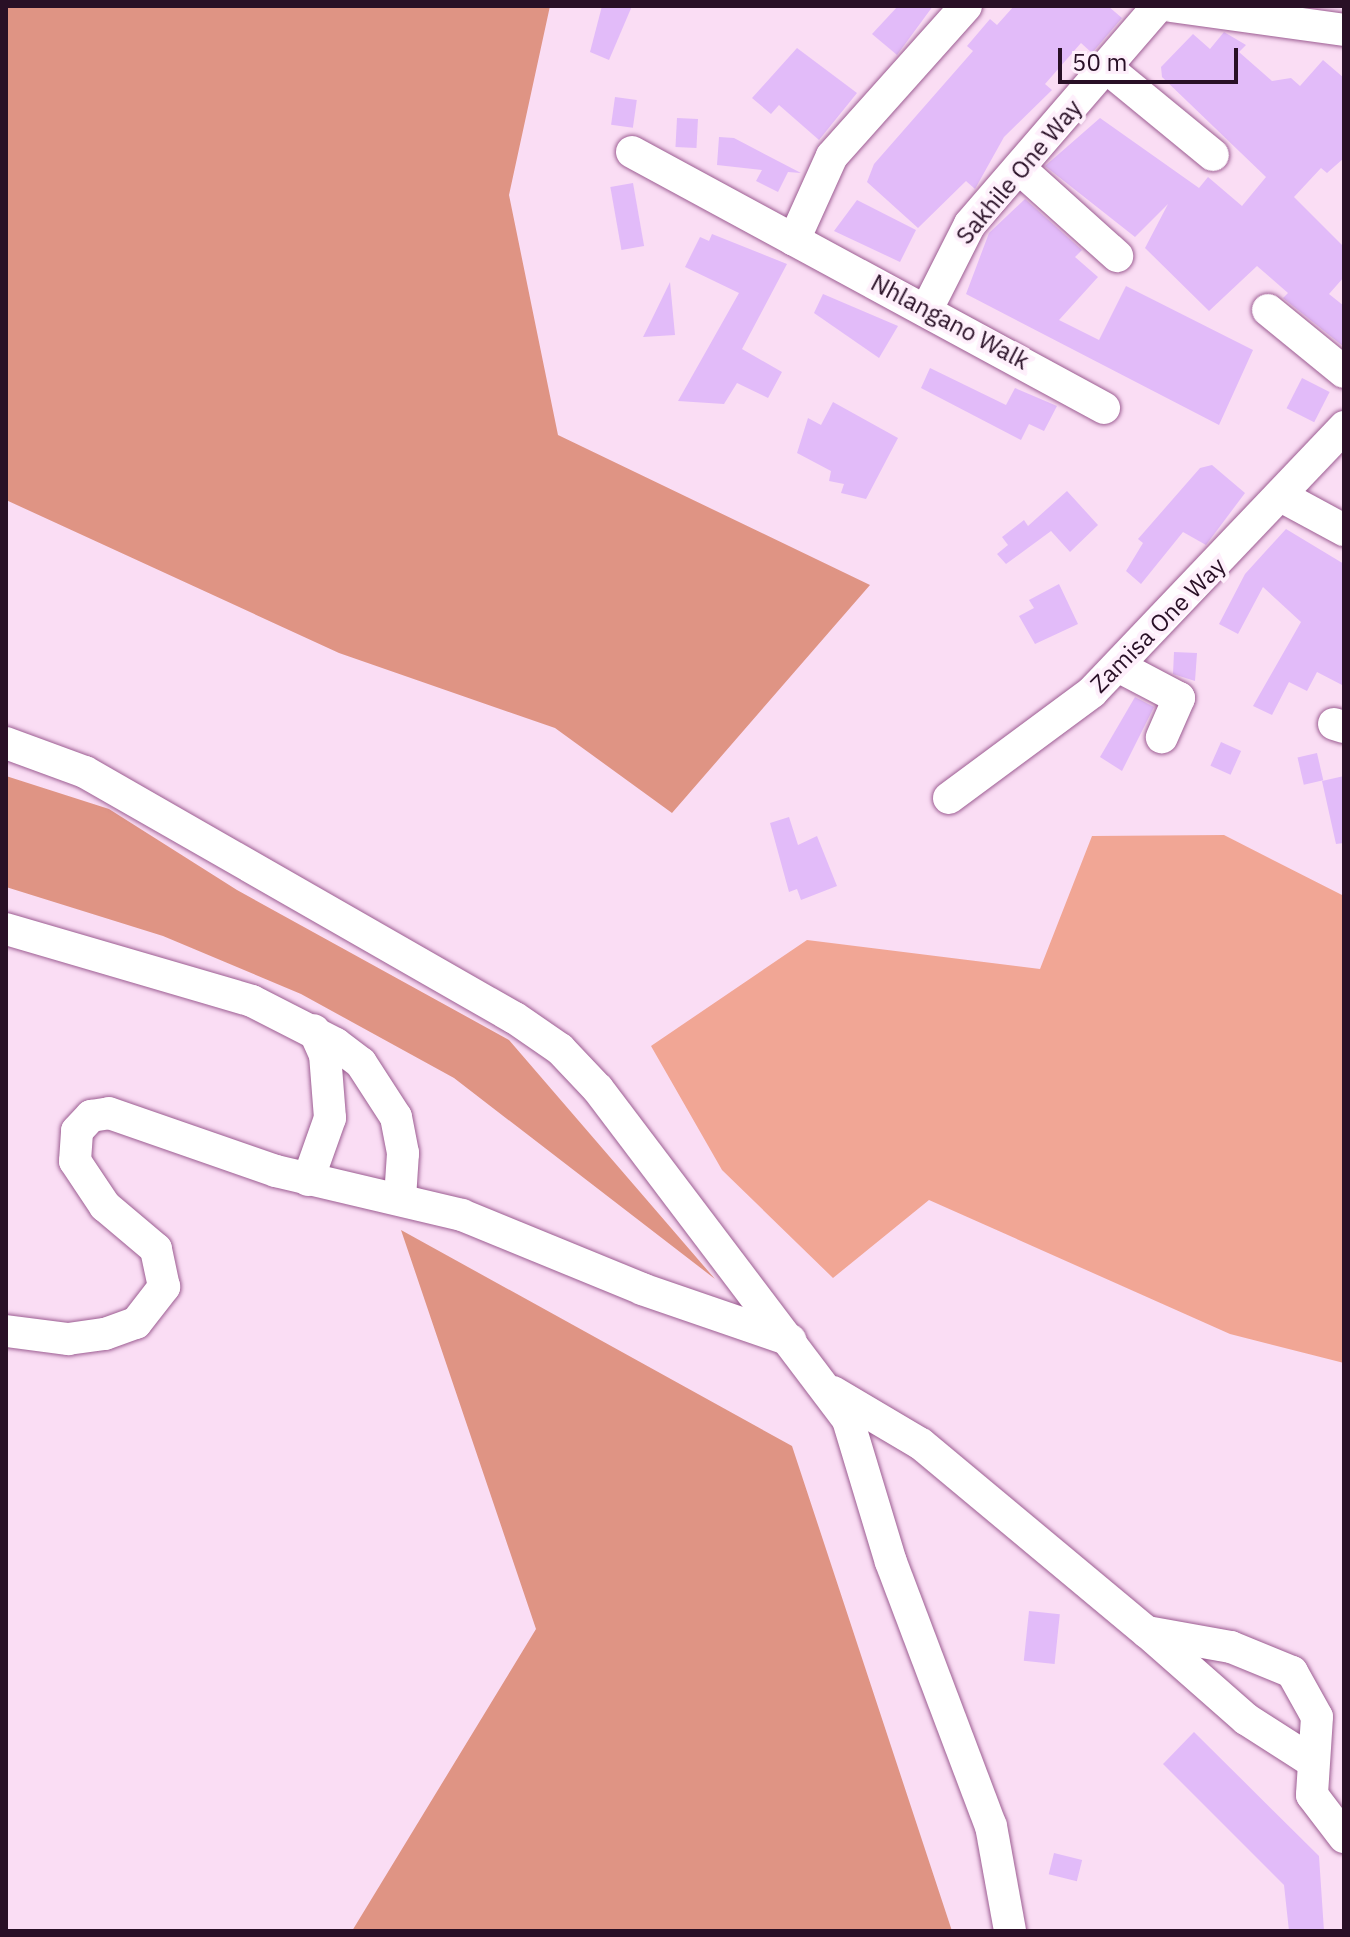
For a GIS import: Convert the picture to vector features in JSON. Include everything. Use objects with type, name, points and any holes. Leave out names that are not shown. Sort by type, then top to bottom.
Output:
[{"type":"street","points":[[794,240],[832,156],[966,6]]},
{"type":"street","name":"Sakhile One Way","points":[[926,311],[955,248],[1158,6]]},
{"type":"street","points":[[1172,6],[1344,29]]},
{"type":"street","points":[[1107,68],[1213,155]]},
{"type":"street","name":"Nhlangano Walk","points":[[632,152],[1104,408]]},
{"type":"street","points":[[1019,168],[1117,256]]},
{"type":"street","points":[[1268,310],[1344,372]]},
{"type":"street","name":"Zamisa One Way","points":[[949,798],[1118,666],[1344,427]]},
{"type":"street","points":[[1281,496],[1344,530]]},
{"type":"street","points":[[1118,666],[1179,698],[1162,737]]},
{"type":"street","points":[[6,743],[85,772],[560,1049],[833,1392],[991,1826],[1010,1931]]},
{"type":"street","points":[[6,929],[130,960],[314,1030],[361,1063],[396,1117],[403,1153],[400,1198]]},
{"type":"street","points":[[308,1180],[330,1118],[325,1055],[314,1030]]},
{"type":"street","points":[[6,1331],[68,1339],[105,1334],[136,1323],[164,1287],[156,1249],[105,1206],[75,1161],[77,1131],[91,1116],[131,1117],[308,1180],[400,1198],[791,1340]]},
{"type":"street","points":[[833,1392],[921,1444],[1147,1632],[1246,1719],[1310,1760]]},
{"type":"street","points":[[1147,1632],[1231,1647],[1292,1672],[1317,1717],[1310,1760],[1312,1795],[1344,1837]]},
{"type":"shaded area","points":[[6,6],[550,6],[509,195],[558,435],[870,585],[672,813],[555,728],[339,653],[6,500]]},
{"type":"shaded area","points":[[6,776],[109,809],[237,890],[509,1040],[715,1279],[454,1078],[301,994],[163,936],[6,887]]},
{"type":"shaded area","points":[[1224,835],[1344,896],[1344,1363],[1230,1334],[929,1200],[833,1278],[722,1170],[651,1046],[807,940],[1040,969],[1092,836]]},
{"type":"shaded area","points":[[401,1230],[792,1446],[952,1931],[352,1931],[536,1629]]},
{"type":"building","points":[[602,6],[632,6],[609,60],[590,52]]},
{"type":"building","points":[[898,6],[933,6],[897,55],[872,34]]},
{"type":"building","points":[[1014,6],[1108,6],[1122,18],[1092,53],[1081,43],[1045,84],[1052,90],[1004,137],[975,189],[966,181],[918,228],[867,182],[874,164],[973,51],[967,46],[990,19],[997,25]]},
{"type":"building","points":[[1224,32],[1246,45],[1239,52],[1272,81],[1291,78],[1300,86],[1323,60],[1344,78],[1344,158],[1327,173],[1321,168],[1294,197],[1344,247],[1344,277],[1329,294],[1344,306],[1344,347],[1283,298],[1288,293],[1257,266],[1209,311],[1145,248],[1168,204],[1135,237],[1045,166],[1100,118],[1199,188],[1208,177],[1242,206],[1266,177],[1162,77],[1161,67],[1193,34],[1210,49]]},
{"type":"building","points":[[797,48],[857,93],[819,140],[779,105],[771,114],[752,98]]},
{"type":"building","points":[[615,97],[637,100],[633,128],[611,125]]},
{"type":"building","points":[[677,118],[698,119],[696,148],[675,147]]},
{"type":"building","points":[[719,137],[734,138],[801,173],[788,172],[778,192],[756,181],[762,170],[717,165]]},
{"type":"building","points":[[633,183],[644,246],[621,250],[610,187]]},
{"type":"building","points":[[1025,199],[1082,250],[1075,257],[1098,277],[1059,320],[1099,340],[1126,286],[1253,350],[1219,425],[966,294],[989,233]]},
{"type":"building","points":[[857,200],[916,230],[900,262],[834,231]]},
{"type":"building","points":[[712,234],[787,264],[742,349],[782,372],[768,398],[737,383],[724,404],[678,401],[739,293],[685,267],[700,237],[709,241]]},
{"type":"building","points":[[670,282],[675,335],[643,337],[650,323]]},
{"type":"building","points":[[823,294],[898,326],[879,358],[814,313]]},
{"type":"building","points":[[930,368],[1006,405],[1015,388],[1057,406],[1044,431],[1029,424],[1021,440],[921,388]]},
{"type":"building","points":[[1302,378],[1330,392],[1314,422],[1287,408]]},
{"type":"building","points":[[833,402],[898,438],[866,499],[841,493],[844,484],[829,481],[831,471],[797,453],[808,418],[821,425]]},
{"type":"building","points":[[1212,465],[1245,493],[1206,545],[1183,532],[1141,584],[1126,571],[1143,543],[1138,539],[1200,468]]},
{"type":"building","points":[[1067,491],[1098,525],[1070,552],[1051,531],[1006,564],[997,554],[1008,545],[1002,537],[1024,520],[1028,526]]},
{"type":"building","points":[[1286,529],[1344,564],[1344,686],[1317,672],[1307,691],[1289,682],[1272,715],[1253,706],[1301,622],[1263,587],[1238,634],[1219,624],[1245,574]]},
{"type":"building","points":[[1059,584],[1078,624],[1035,644],[1019,616],[1034,608],[1029,600]]},
{"type":"building","points":[[1174,652],[1197,653],[1195,681],[1173,674]]},
{"type":"building","points":[[1135,697],[1154,707],[1122,771],[1100,757]]},
{"type":"building","points":[[1221,742],[1241,751],[1231,775],[1210,766]]},
{"type":"building","points":[[1317,753],[1323,780],[1304,785],[1298,757]]},
{"type":"building","points":[[1344,776],[1344,843],[1336,844],[1322,781]]},
{"type":"building","points":[[789,817],[798,845],[817,836],[837,886],[801,900],[797,889],[789,892],[770,823]]},
{"type":"building","points":[[1029,1611],[1060,1614],[1055,1664],[1024,1661]]},
{"type":"building","points":[[1194,1732],[1319,1856],[1324,1931],[1289,1931],[1284,1885],[1163,1764]]},
{"type":"building","points":[[1054,1853],[1082,1860],[1077,1881],[1049,1874]]}]
